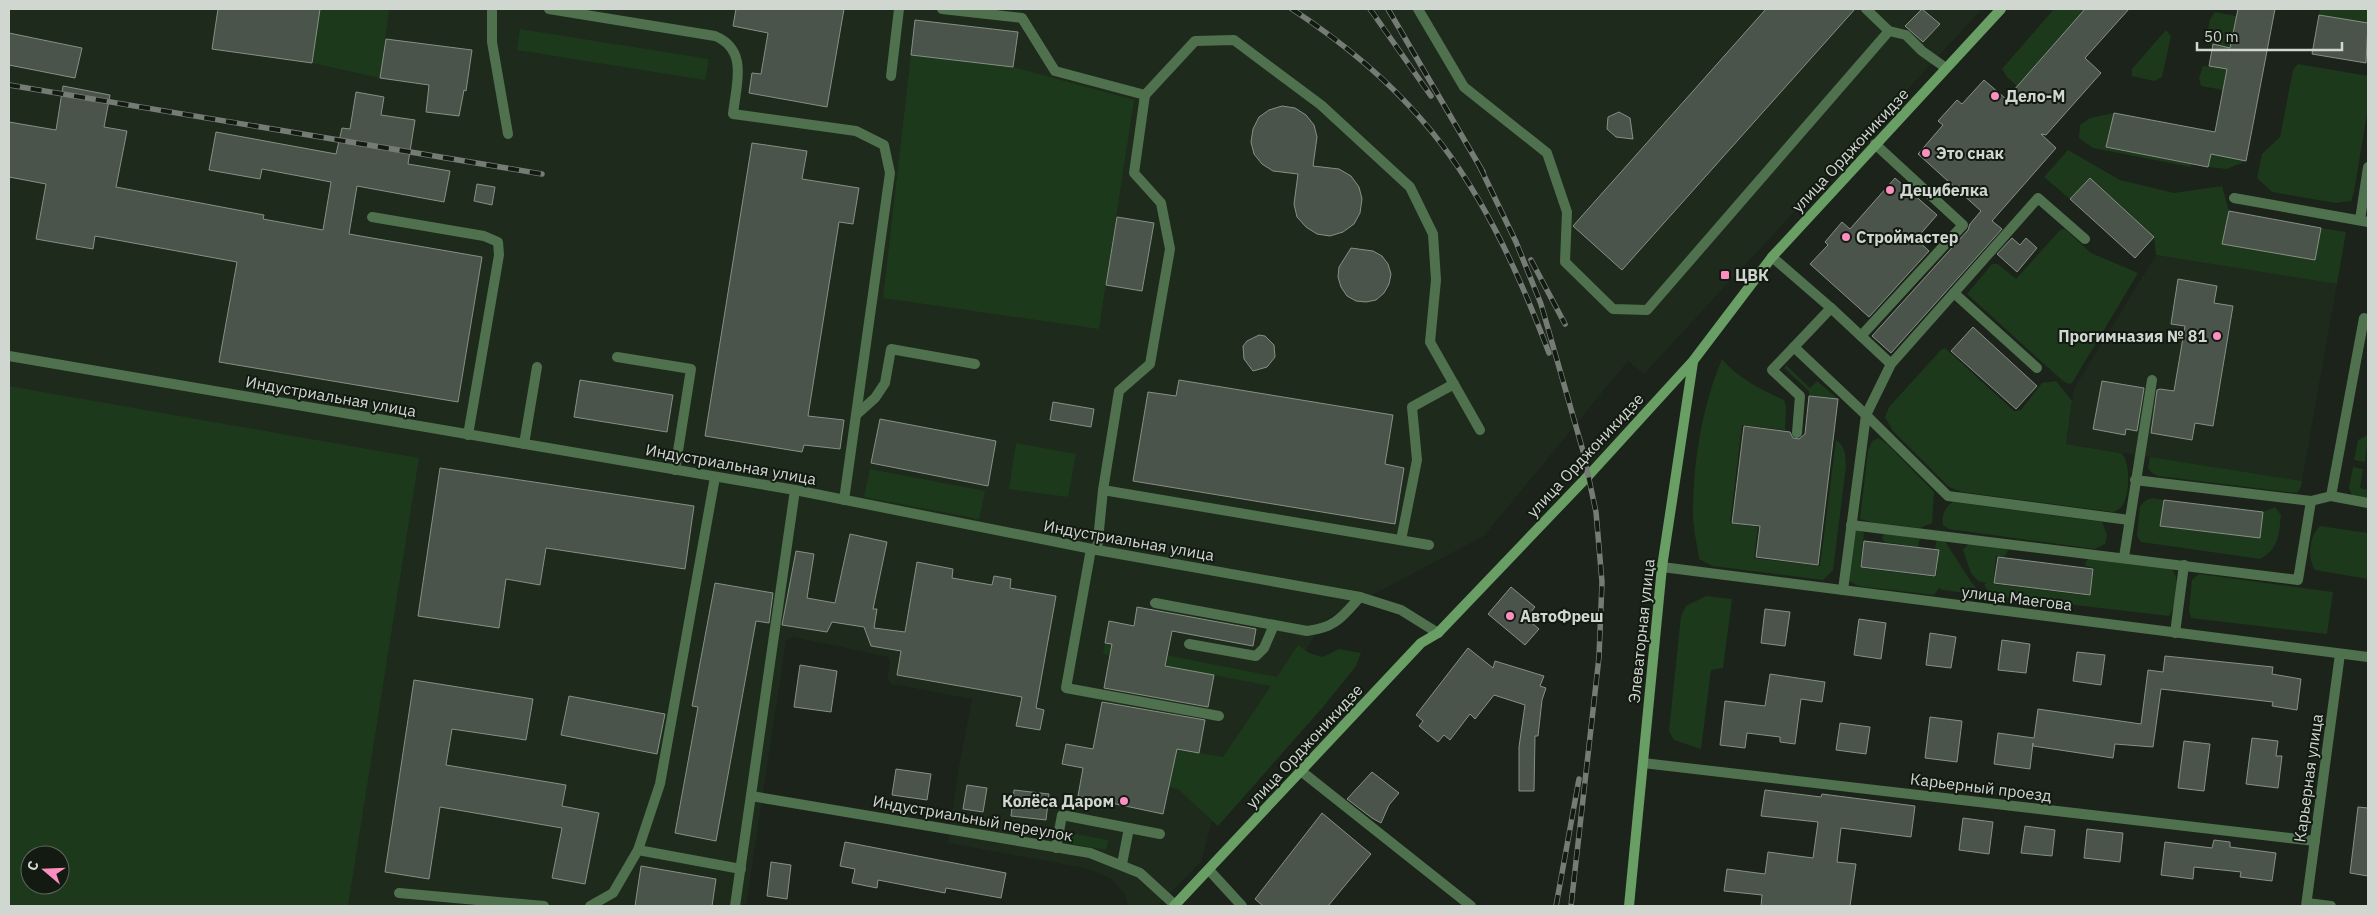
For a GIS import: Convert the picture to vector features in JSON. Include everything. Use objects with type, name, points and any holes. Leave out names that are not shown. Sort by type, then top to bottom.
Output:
[{"type":"main road","name":"улица Орджоникидзе","points":[[1175,906],[1422,643],[1438,634],[1589,475],[1693,361],[1772,257],[2001,9]]},
{"type":"main road","name":"Элеваторная улица","points":[[1629,906],[1662,567],[1693,361]]},
{"type":"street","points":[[492,9],[492,42],[508,134]]},
{"type":"street","points":[[548,9],[715,36],[725,40],[732,47],[737,57],[738,72],[733,114],[856,130],[884,144],[890,173],[844,500]]},
{"type":"street","points":[[891,76],[899,9]]},
{"type":"street","points":[[942,9],[1022,18],[1055,71],[1146,95]]},
{"type":"street","points":[[1418,9],[1464,87],[1547,153],[1567,212],[1565,262],[1612,309],[1647,310],[1889,31]]},
{"type":"street","points":[[1866,9],[1889,31],[1906,35],[1922,51],[1946,68]]},
{"type":"street","points":[[1219,716],[1066,688],[1094,550],[1119,391],[1150,364],[1170,249],[1161,203],[1134,173],[1146,95],[1195,41],[1234,40],[1321,105],[1410,188],[1433,234],[1436,280],[1430,342],[1480,430]]},
{"type":"street","points":[[1860,336],[1963,224],[1875,144]]},
{"type":"street","points":[[2234,198],[2364,221],[2368,167]]},
{"type":"street","points":[[1843,590],[1866,415],[1891,364],[2038,198],[2085,239]]},
{"type":"street","points":[[372,217],[484,236],[498,242],[499,255],[468,435]]},
{"type":"street","points":[[1772,257],[1831,308],[1891,364]]},
{"type":"street","points":[[1954,293],[2037,368]]},
{"type":"street","points":[[1797,433],[1800,396],[1772,370],[1831,308]]},
{"type":"street","points":[[2330,496],[2364,318]]},
{"type":"street","points":[[1794,348],[1866,415],[1948,496],[2129,520]]},
{"type":"street","points":[[857,414],[875,398],[885,382],[891,349],[975,364]]},
{"type":"street","name":"Индустриальная улица","points":[[9,356],[795,490],[1094,550],[1360,597],[1401,610],[1438,634]]},
{"type":"street","points":[[617,358],[691,369],[675,470]]},
{"type":"street","points":[[524,444],[537,367]]},
{"type":"street","points":[[2124,558],[2152,380]]},
{"type":"street","points":[[1401,540],[1417,460],[1412,407],[1454,384]]},
{"type":"street","points":[[590,906],[613,893],[638,850],[660,784],[715,476]]},
{"type":"street","points":[[2135,480],[2311,501],[2330,496],[2368,503]]},
{"type":"street","points":[[736,906],[795,490]]},
{"type":"street","points":[[1103,490],[1429,545]]},
{"type":"street","points":[[1851,525],[2298,580],[2311,501]]},
{"type":"street","points":[[2175,633],[2184,565]]},
{"type":"street","name":"улица Маегова","points":[[1662,567],[2368,657]]},
{"type":"street","points":[[1154,603],[1307,631],[1324,629],[1340,619],[1360,597]]},
{"type":"street","points":[[1189,644],[1256,656],[1264,648],[1274,625]]},
{"type":"street","name":"Карьерная улица","points":[[2307,905],[2340,654]]},
{"type":"street","name":"Карьерный проезд","points":[[1643,763],[2315,841]]},
{"type":"street","points":[[1301,772],[1471,906]]},
{"type":"street","name":"Индустриальный переулок","points":[[751,796],[1090,853],[1122,864],[1140,873],[1175,906]]},
{"type":"street","points":[[1056,848],[1062,815],[1160,834]]},
{"type":"street","points":[[1122,864],[1129,828]]},
{"type":"street","points":[[638,850],[741,869]]},
{"type":"street","points":[[1209,870],[1242,906]]},
{"type":"street","points":[[399,893],[544,906]]},
{"type":"street","points":[[2307,905],[2331,906]]},
{"type":"shaded area","points":[[9,9],[1982,9],[1644,374],[1628,361],[1484,536],[1325,620],[1224,778],[1201,862],[1157,906],[1128,906],[1124,893],[1110,878],[1085,868],[948,843],[958,771],[972,699],[891,684],[887,679],[890,662],[888,657],[793,637],[786,641],[746,906],[9,906]]},
{"type":"shaded area","name":"Прогимназия № 81","points":[[2156,255],[2337,284],[2302,481],[2066,444],[2074,388]]},
{"type":"green space","points":[[320,9],[389,9],[380,78],[312,63]]},
{"type":"green space","points":[[2054,9],[2085,9],[2017,86],[2007,77],[2002,69]]},
{"type":"green space","points":[[2320,9],[2368,9],[2368,23],[2319,15]]},
{"type":"green space","points":[[2215,12],[2272,23],[2271,29],[2235,23],[2230,48],[2208,44],[2206,41],[2210,19]]},
{"type":"green space","points":[[520,29],[709,59],[705,80],[517,50]]},
{"type":"green space","points":[[2166,30],[2171,36],[2162,77],[2154,81],[2132,76],[2132,69]]},
{"type":"green space","points":[[911,55],[1013,67],[1134,100],[1099,329],[883,298]]},
{"type":"green space","points":[[2298,64],[2368,76],[2368,108],[2351,201],[2336,203],[2272,192],[2257,178],[2262,154],[2280,137],[2293,70]]},
{"type":"green space","points":[[2203,66],[2227,69],[2223,90],[2201,86],[2199,78]]},
{"type":"green space","points":[[2114,113],[2106,147],[2192,164],[2191,167],[2093,148],[2079,138],[2080,125],[2090,118]]},
{"type":"green space","points":[[2068,150],[2120,180],[2174,193],[2222,186],[2229,211],[2223,244],[2314,260],[2321,228],[2346,232],[2337,284],[2156,255],[2154,237],[2090,178],[2070,199],[2044,177]]},
{"type":"green space","points":[[2211,154],[2246,161],[2227,169],[2208,167]]},
{"type":"green space","points":[[2065,229],[2091,253],[2138,273],[2072,383],[2069,384],[2063,381],[1967,294],[1992,264],[1998,264],[2016,279],[2060,230]]},
{"type":"green space","points":[[1945,348],[2014,411],[2021,410],[2042,383],[2056,381],[2072,401],[2066,444],[2121,453],[2124,457],[2128,471],[2128,486],[2125,501],[2121,507],[2113,512],[1962,492],[1949,487],[1893,431],[1885,417],[1889,407],[1941,350]]},
{"type":"green space","points":[[1722,359],[1743,378],[1784,400],[1786,407],[1785,430],[1742,425],[1730,523],[1758,527],[1754,558],[1820,566],[1836,440],[1842,445],[1846,466],[1833,570],[1823,580],[1712,566],[1699,559],[1693,513],[1697,455],[1704,415]]},
{"type":"green space","points":[[1786,365],[1810,388],[1817,381],[1838,399],[1809,396],[1809,391],[1784,368]]},
{"type":"green space","points":[[9,386],[419,458],[348,906],[9,906]]},
{"type":"green space","points":[[2368,435],[2365,462],[2354,460],[2358,440]]},
{"type":"green space","points":[[1879,438],[1934,492],[1932,523],[1920,528],[1860,519],[1868,451],[1872,441]]},
{"type":"green space","points":[[1016,443],[1076,454],[1068,497],[1009,489]]},
{"type":"green space","points":[[2150,457],[2302,481],[2301,487],[2297,493],[2158,476],[2148,468]]},
{"type":"green space","points":[[2353,467],[2363,469],[2360,488],[2368,490],[2368,499],[2352,495],[2349,488]]},
{"type":"green space","points":[[870,469],[985,491],[979,519],[864,497]]},
{"type":"green space","points":[[2152,498],[2164,500],[2160,526],[2260,538],[2263,512],[2275,507],[2281,515],[2277,540],[2271,551],[2260,559],[2141,542],[2137,536],[2140,506],[2146,500]]},
{"type":"green space","points":[[1953,502],[2102,522],[2107,535],[2105,544],[2095,549],[1949,529],[1943,525],[1943,515]]},
{"type":"green space","points":[[2320,526],[2368,533],[2368,579],[2315,570],[2312,565],[2310,547],[2313,535]]},
{"type":"green space","points":[[1858,530],[1864,533],[1861,568],[1936,577],[1939,550],[1935,548],[1937,538],[1944,540],[1982,595],[1939,588],[1934,595],[1858,586],[1849,581],[1854,531]]},
{"type":"green space","points":[[1886,532],[1920,538],[1918,547],[1884,542],[1882,537]]},
{"type":"green space","points":[[1968,544],[2006,548],[2008,551],[2004,557],[1996,556],[1994,584],[2090,596],[2094,568],[2086,566],[2085,563],[2089,558],[2171,569],[2176,578],[2176,599],[2169,616],[1990,595],[1984,584],[1987,583],[1978,581],[1971,573],[1963,550]]},
{"type":"green space","points":[[2199,574],[2333,592],[2327,634],[2191,618],[2189,611],[2192,580]]},
{"type":"green space","points":[[1706,596],[1732,599],[1723,668],[1711,670],[1701,749],[1674,740],[1669,731],[1681,616],[1686,606]]},
{"type":"green space","points":[[1105,643],[1277,677],[1298,645],[1309,653],[1323,657],[1339,649],[1361,653],[1356,666],[1323,707],[1218,826],[1178,789],[1169,787],[1173,770],[1092,753],[1096,734],[1223,757],[1271,686],[1103,654]]},
{"type":"green space","points":[[1065,832],[1108,840],[1106,850],[1063,842]]},
{"type":"building","points":[[218,9],[320,9],[312,63],[212,49]]},
{"type":"building","points":[[736,9],[844,9],[827,107],[749,93],[752,73],[761,74],[768,33],[733,26]]},
{"type":"building","points":[[1766,9],[1855,9],[1622,270],[1573,226]]},
{"type":"building","points":[[1922,9],[1940,24],[1923,42],[1905,26]]},
{"type":"building","points":[[2085,9],[2129,9],[2085,58],[2101,73],[2046,135],[2041,134],[2056,148],[1992,221],[2002,229],[1891,353],[1872,336],[1968,230],[1970,224],[1981,211],[1918,154],[1943,125],[1938,121],[1957,100],[1962,104],[1984,80],[2006,99]]},
{"type":"building","points":[[2238,9],[2275,9],[2246,161],[2211,154],[2208,167],[2106,147],[2114,113],[2215,132],[2227,69],[2209,66],[2213,44],[2230,48]]},
{"type":"building","points":[[2319,15],[2368,23],[2366,63],[2312,54]]},
{"type":"building","points":[[915,20],[1018,32],[1013,67],[911,55]]},
{"type":"building","points":[[9,33],[82,48],[75,78],[9,65]]},
{"type":"building","points":[[386,39],[472,50],[466,91],[464,90],[459,116],[426,112],[429,85],[380,78]]},
{"type":"building","points":[[63,86],[110,95],[104,127],[127,131],[116,187],[264,215],[263,219],[323,230],[331,182],[262,169],[260,179],[209,170],[216,132],[336,154],[342,128],[350,129],[356,92],[384,97],[381,115],[415,120],[408,164],[450,171],[444,202],[357,186],[349,234],[482,257],[458,402],[219,362],[237,262],[95,236],[93,249],[36,239],[46,184],[9,177],[9,122],[56,130]]},
{"type":"building","points":[[1282,106],[1295,108],[1306,115],[1314,125],[1317,137],[1313,166],[1339,169],[1351,176],[1359,187],[1362,199],[1360,213],[1354,224],[1343,232],[1330,236],[1317,234],[1306,227],[1297,217],[1294,204],[1298,174],[1273,171],[1262,164],[1254,154],[1251,142],[1253,129],[1259,117],[1269,110]]},
{"type":"building","points":[[1619,112],[1630,118],[1633,139],[1616,137],[1607,129],[1608,117]]},
{"type":"building","points":[[752,143],[807,151],[802,179],[859,188],[853,224],[839,222],[808,416],[844,420],[840,449],[804,445],[802,452],[705,436]]},
{"type":"building","points":[[1895,178],[1937,215],[1916,239],[1929,251],[1869,317],[1810,264],[1828,245],[1825,242],[1842,222],[1850,229]]},
{"type":"building","points":[[2090,178],[2154,237],[2135,258],[2070,199]]},
{"type":"building","points":[[477,184],[495,187],[492,205],[474,201]]},
{"type":"building","points":[[2229,211],[2321,228],[2315,260],[2222,244]]},
{"type":"building","points":[[1117,217],[1154,223],[1142,291],[1106,285]]},
{"type":"building","points":[[2012,238],[2020,245],[2026,238],[2037,248],[2017,272],[1997,254]]},
{"type":"building","points":[[1351,248],[1373,251],[1382,256],[1388,264],[1391,274],[1389,284],[1384,293],[1376,300],[1356,301],[1347,296],[1341,287],[1338,277],[1339,267]]},
{"type":"building","points":[[2178,279],[2217,286],[2214,303],[2233,306],[2213,426],[2195,423],[2192,440],[2151,433],[2157,390],[2174,391],[2185,326],[2171,324]]},
{"type":"building","points":[[1973,327],[2037,386],[2016,409],[1951,351]]},
{"type":"building","points":[[1259,335],[1265,336],[1274,345],[1275,357],[1267,367],[1253,371],[1244,359],[1243,346],[1247,341]]},
{"type":"building","points":[[580,380],[673,395],[667,432],[574,417]]},
{"type":"building","points":[[1179,380],[1393,415],[1385,464],[1404,468],[1395,524],[1133,481],[1148,392],[1176,396]]},
{"type":"building","points":[[2102,381],[2144,388],[2137,431],[2126,429],[2125,435],[2093,429]]},
{"type":"building","points":[[1809,396],[1838,399],[1818,565],[1756,557],[1760,526],[1732,523],[1744,426],[1790,432],[1793,438],[1799,439],[1805,434]]},
{"type":"building","points":[[1053,402],[1094,409],[1091,427],[1050,420]]},
{"type":"building","points":[[880,419],[996,441],[988,486],[871,463]]},
{"type":"building","points":[[440,468],[694,506],[685,569],[546,548],[540,585],[506,579],[499,628],[418,616]]},
{"type":"building","points":[[2164,500],[2263,512],[2260,538],[2160,526]]},
{"type":"building","points":[[850,534],[887,542],[873,609],[877,609],[874,628],[905,632],[917,562],[953,569],[952,578],[992,585],[994,576],[1011,579],[1010,588],[1056,596],[1036,708],[1044,710],[1040,730],[1016,726],[1022,697],[897,675],[901,651],[871,646],[864,627],[832,622],[827,632],[782,625],[796,551],[814,554],[807,598],[835,603]]},
{"type":"building","points":[[1864,541],[1939,550],[1935,576],[1861,567]]},
{"type":"building","points":[[1998,557],[2093,569],[2090,595],[1994,583]]},
{"type":"building","points":[[715,583],[773,593],[769,623],[756,621],[716,841],[675,833],[698,707],[692,706]]},
{"type":"building","name":"АвтоФреш","points":[[1511,587],[1535,607],[1526,618],[1539,629],[1525,645],[1488,614]]},
{"type":"building","points":[[1137,607],[1256,629],[1253,646],[1172,631],[1165,666],[1214,675],[1208,707],[1104,688],[1112,644],[1105,643],[1109,621],[1134,626]]},
{"type":"building","points":[[1765,609],[1790,612],[1785,646],[1761,643]]},
{"type":"building","points":[[1859,619],[1886,623],[1881,659],[1854,655]]},
{"type":"building","points":[[1930,633],[1956,637],[1951,668],[1926,665]]},
{"type":"building","points":[[2002,640],[2030,644],[2026,673],[1998,670]]},
{"type":"building","points":[[1468,648],[1493,668],[1495,661],[1544,676],[1540,686],[1546,688],[1542,700],[1538,736],[1535,736],[1534,791],[1519,791],[1519,747],[1525,705],[1494,695],[1475,719],[1470,714],[1450,740],[1444,735],[1438,742],[1419,726],[1423,721],[1416,715]]},
{"type":"building","points":[[2077,652],[2105,655],[2101,685],[2073,681]]},
{"type":"building","points":[[2165,656],[2273,667],[2272,674],[2301,679],[2297,710],[2272,706],[2273,702],[2161,689],[2153,747],[2115,744],[2113,758],[2033,746],[2033,743],[2030,769],[1994,764],[1998,733],[2034,738],[2038,709],[2141,724],[2148,670],[2163,672]]},
{"type":"building","points":[[800,665],[837,671],[831,712],[794,707]]},
{"type":"building","points":[[1770,674],[1825,682],[1822,702],[1801,699],[1795,744],[1780,742],[1780,737],[1747,733],[1745,748],[1720,745],[1725,701],[1765,706]]},
{"type":"building","points":[[414,680],[533,699],[526,740],[452,729],[446,765],[566,785],[562,806],[599,813],[585,884],[552,878],[562,828],[440,807],[429,879],[385,872]]},
{"type":"building","points":[[569,696],[665,714],[657,754],[561,735]]},
{"type":"building","points":[[1102,702],[1205,720],[1199,753],[1177,749],[1163,814],[1078,796],[1083,768],[1062,764],[1066,744],[1093,749]]},
{"type":"building","points":[[1930,717],[1962,721],[1957,762],[1925,758]]},
{"type":"building","points":[[1840,723],[1870,727],[1866,754],[1836,750]]},
{"type":"building","points":[[2252,738],[2278,741],[2276,756],[2282,756],[2278,788],[2246,784]]},
{"type":"building","points":[[2184,741],[2210,744],[2204,791],[2178,788]]},
{"type":"building","points":[[896,769],[931,774],[927,800],[892,795]]},
{"type":"building","points":[[1372,772],[1399,793],[1389,805],[1381,823],[1347,799]]},
{"type":"building","points":[[967,785],[987,788],[983,812],[963,809]]},
{"type":"building","points":[[1014,790],[1049,794],[1046,820],[1011,816]]},
{"type":"building","points":[[1765,790],[1821,797],[1822,794],[1915,806],[1911,837],[1841,828],[1837,862],[1856,864],[1850,906],[1761,906],[1762,895],[1724,891],[1727,869],[1765,874],[1768,852],[1813,858],[1818,822],[1761,816]]},
{"type":"building","points":[[2358,807],[2368,808],[2368,876],[2350,873]]},
{"type":"building","points":[[1322,813],[1371,854],[1328,906],[1263,906],[1255,899]]},
{"type":"building","points":[[1963,818],[1993,822],[1989,854],[1959,850]]},
{"type":"building","points":[[2025,826],[2055,830],[2052,856],[2021,853]]},
{"type":"building","points":[[2087,829],[2123,833],[2120,862],[2084,858]]},
{"type":"building","points":[[2214,840],[2230,842],[2230,847],[2276,853],[2272,881],[2240,877],[2241,872],[2194,867],[2193,879],[2161,875],[2165,842],[2212,848]]},
{"type":"building","points":[[845,842],[1006,873],[1001,898],[946,888],[945,893],[878,880],[877,888],[852,883],[855,869],[840,866]]},
{"type":"building","points":[[771,862],[791,865],[787,899],[767,896]]},
{"type":"building","points":[[641,866],[716,879],[712,906],[635,906]]},
{"type":"railway","points":[[1292,9],[1327,33],[1376,73],[1407,103],[1442,145],[1462,172],[1496,230],[1524,291],[1549,353]]},
{"type":"railway","points":[[1370,9],[1431,96]]},
{"type":"railway","points":[[1388,9],[1483,172]]},
{"type":"railway","points":[[9,85],[542,174]]},
{"type":"railway","points":[[1480,167],[1516,242],[1541,304],[1583,451],[1596,512],[1602,582],[1599,657],[1571,906]]},
{"type":"railway","points":[[1531,260],[1565,324]]},
{"type":"railway","points":[[1556,906],[1579,779]]},
{"type":"place","name":"Дело-М","points":[[1995,96]]},
{"type":"place","name":"Это снак","points":[[1926,153]]},
{"type":"place","name":"Децибелка","points":[[1890,190]]},
{"type":"place","name":"Строймастер","points":[[1846,237]]},
{"type":"place","name":"ЦВК","points":[[1725,275]]},
{"type":"place","name":"Прогимназия № 81","points":[[2217,336]]},
{"type":"place","name":"АвтоФреш","points":[[1510,616]]},
{"type":"place","name":"Колёса Даром","points":[[1124,801]]}]
